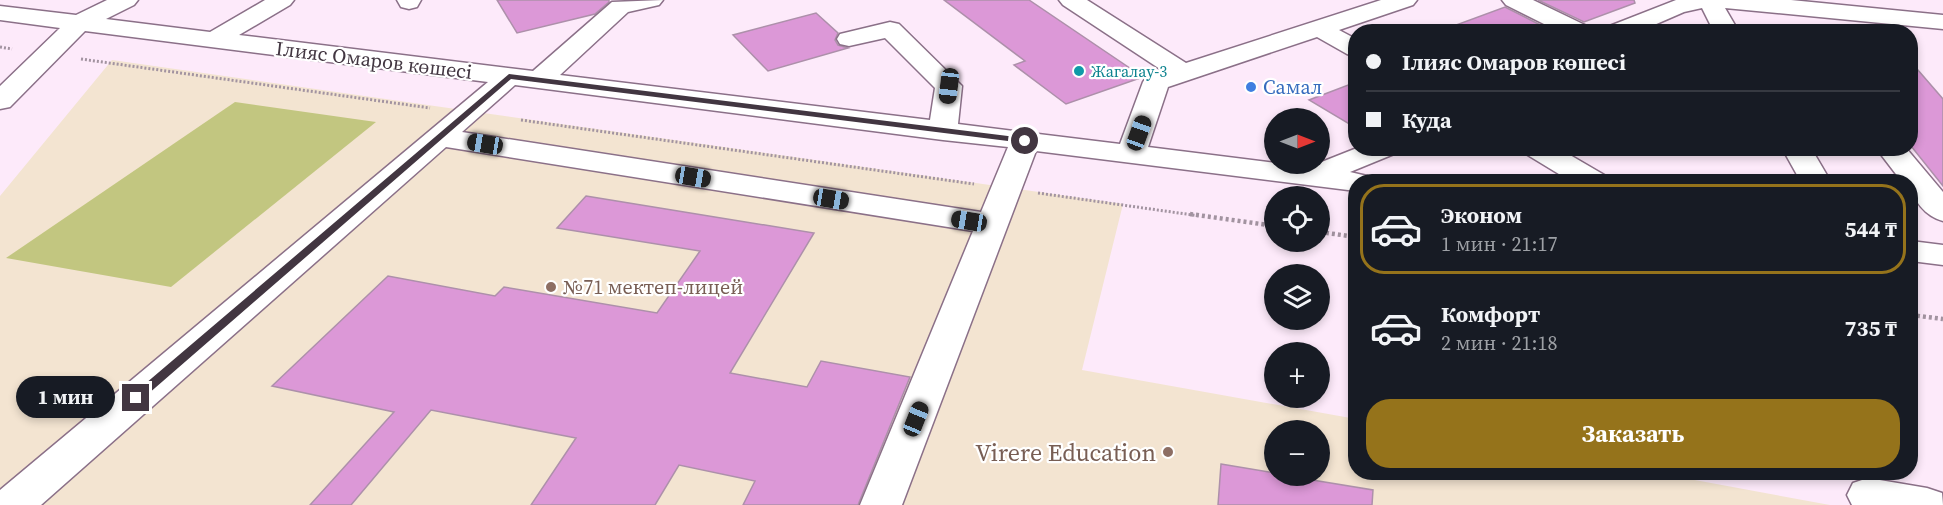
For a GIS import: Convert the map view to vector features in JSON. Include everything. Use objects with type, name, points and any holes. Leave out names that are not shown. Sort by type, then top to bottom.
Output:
[{"type":"street","points":[[0,2],[4,0]]},
{"type":"street","points":[[0,101],[80,23],[126,0]]},
{"type":"street","points":[[214,40],[282,0]]},
{"type":"street","points":[[1071,0],[1182,72]]},
{"type":"street","points":[[1131,154],[1156,82],[1405,0]]},
{"type":"street","points":[[1514,0],[1564,24]]},
{"type":"street","points":[[1635,24],[1676,7],[1707,0],[1722,24]]},
{"type":"street","points":[[1719,0],[1780,3],[1943,22]]},
{"type":"street","points":[[1844,0],[1943,9]]},
{"type":"street","points":[[12,505],[467,113],[524,78],[620,7],[641,1]]},
{"type":"street","points":[[1780,3],[1795,24]]},
{"type":"street","name":"Ілияс Омаров көшесі","points":[[0,13],[1348,181]]},
{"type":"street","points":[[849,39],[890,29],[949,86],[943,131]]},
{"type":"street","points":[[1320,29],[1348,45]]},
{"type":"street","points":[[439,137],[993,224]]},
{"type":"street","points":[[881,505],[1025,141]]},
{"type":"street","points":[[1311,177],[1364,156]]},
{"type":"street","points":[[1550,156],[1581,174]]},
{"type":"street","points":[[1801,156],[1811,174]]},
{"type":"street","points":[[1897,156],[1912,174]]},
{"type":"street","points":[[1918,182],[1943,212]]},
{"type":"street","points":[[1918,252],[1943,255]]},
{"type":"street","points":[[1866,491],[1928,505]]},
{"type":"path","points":[[0,47],[1264,224]]},
{"type":"path","points":[[1330,233],[1348,236]]},
{"type":"path","points":[[1918,316],[1943,319]]},
{"type":"shaded area","name":"№71 мектеп-лицей","points":[[112,60],[1123,204],[1082,370],[1264,403],[1264,408],[1294,408],[1348,418],[1348,480],[1695,480],[1830,505],[0,505],[0,196]]},
{"type":"green space","points":[[235,102],[376,122],[171,287],[6,258]]},
{"type":"building","points":[[497,0],[609,0],[609,2],[595,14],[517,33]]},
{"type":"building","points":[[944,0],[1029,0],[1143,77],[1066,104],[1014,65],[1025,61]]},
{"type":"building","points":[[1538,0],[1634,0],[1635,3],[1584,22]]},
{"type":"building","points":[[1505,7],[1538,24],[1459,24]]},
{"type":"building","points":[[816,13],[838,33],[835,40],[838,45],[848,48],[768,71],[733,35]]},
{"type":"building","points":[[1918,70],[1943,99],[1943,186],[1918,155]]},
{"type":"building","points":[[1348,85],[1348,123],[1330,113],[1330,108],[1322,108],[1309,100]]},
{"type":"building","points":[[586,196],[814,233],[730,373],[807,387],[821,361],[910,377],[858,505],[743,505],[755,481],[679,465],[655,505],[531,505],[576,438],[431,410],[351,505],[310,505],[394,412],[272,386],[388,276],[495,296],[504,287],[657,313],[700,251],[557,228]]},
{"type":"building","points":[[1221,464],[1264,471],[1264,486],[1330,486],[1330,483],[1373,490],[1372,505],[1218,505]]},
{"type":"place","name":"Жагалау-3","points":[[1079,71]]},
{"type":"place","name":"Самал","points":[[1251,87]]},
{"type":"place","name":"№71 мектеп-лицей","points":[[551,287]]},
{"type":"place","name":"Virere Education","points":[[1168,452]]},
{"type":"route","points":[[136,398],[509,76],[1025,141]]}]
